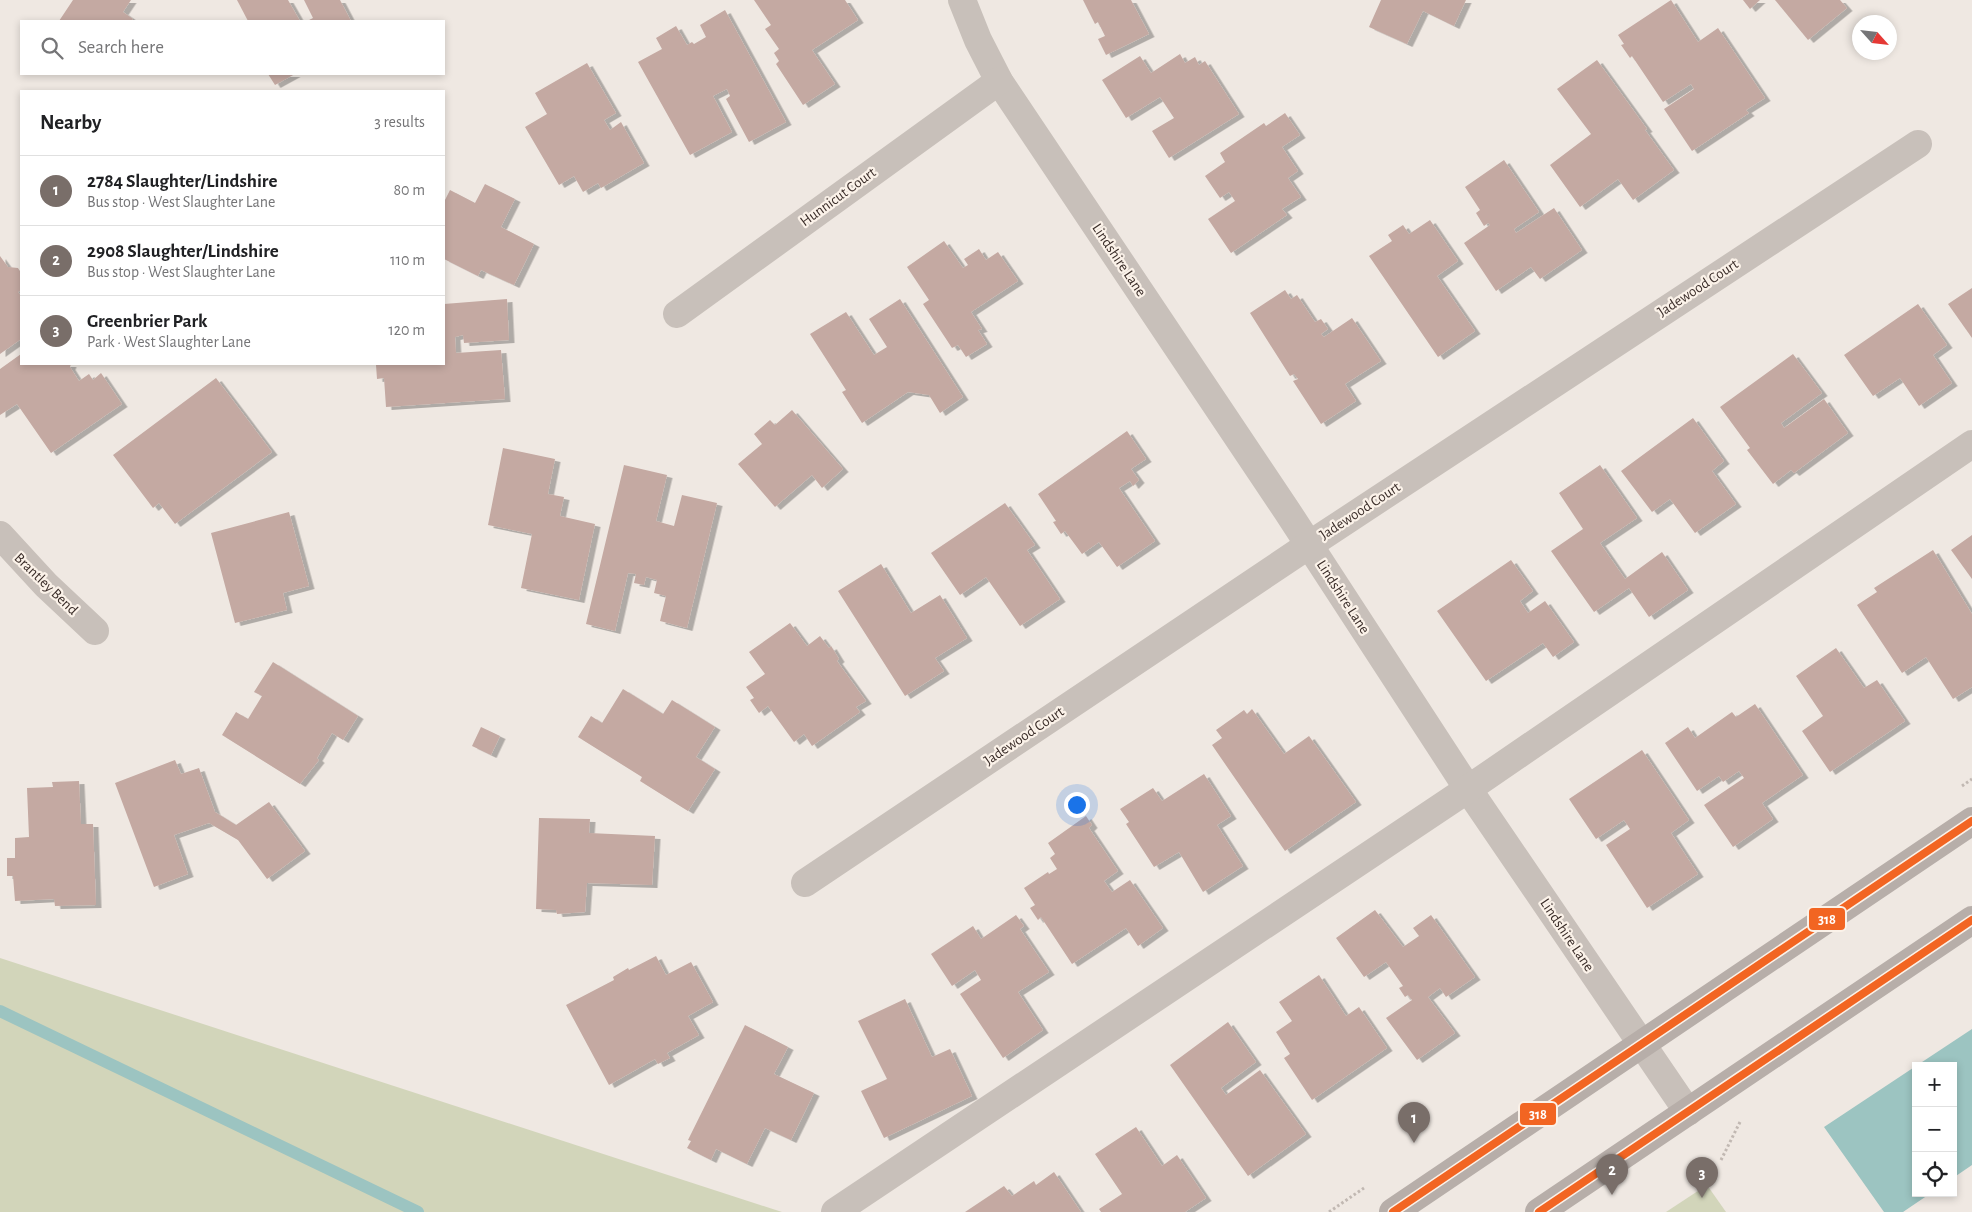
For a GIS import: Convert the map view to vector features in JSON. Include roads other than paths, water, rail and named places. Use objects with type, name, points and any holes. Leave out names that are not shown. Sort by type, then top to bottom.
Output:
[{"type":"main road","points":[[1393,1212],[1972,821]]},
{"type":"main road","points":[[1539,1212],[1972,920]]},
{"type":"street","name":"Lindshire Lane","points":[[962,0],[978,40],[999,81],[1309,544],[1468,789],[1688,1112]]},
{"type":"street","name":"Hunnicut Court","points":[[677,314],[999,81]]},
{"type":"street","name":"Jadewood Court","points":[[805,883],[1309,544],[1918,144]]},
{"type":"street","points":[[835,1212],[1468,789],[1972,444]]},
{"type":"street","name":"Brantley Bend","points":[[0,535],[46,585],[95,630]]},
{"type":"water","points":[[1972,1029],[1972,1165],[1957,1175],[1957,1062],[1922,1062]]},
{"type":"water","points":[[1912,1069],[1912,1197],[1925,1197],[1903,1212],[1884,1212],[1824,1127]]},
{"type":"waterway","points":[[0,1011],[418,1212]]},
{"type":"place","name":"2784 Slaughter/Lindshire","points":[[1414,1143]]},
{"type":"place","name":"2908 Slaughter/Lindshire","points":[[1612,1195]]},
{"type":"place","name":"Greenbrier Park","points":[[1702,1198]]}]
